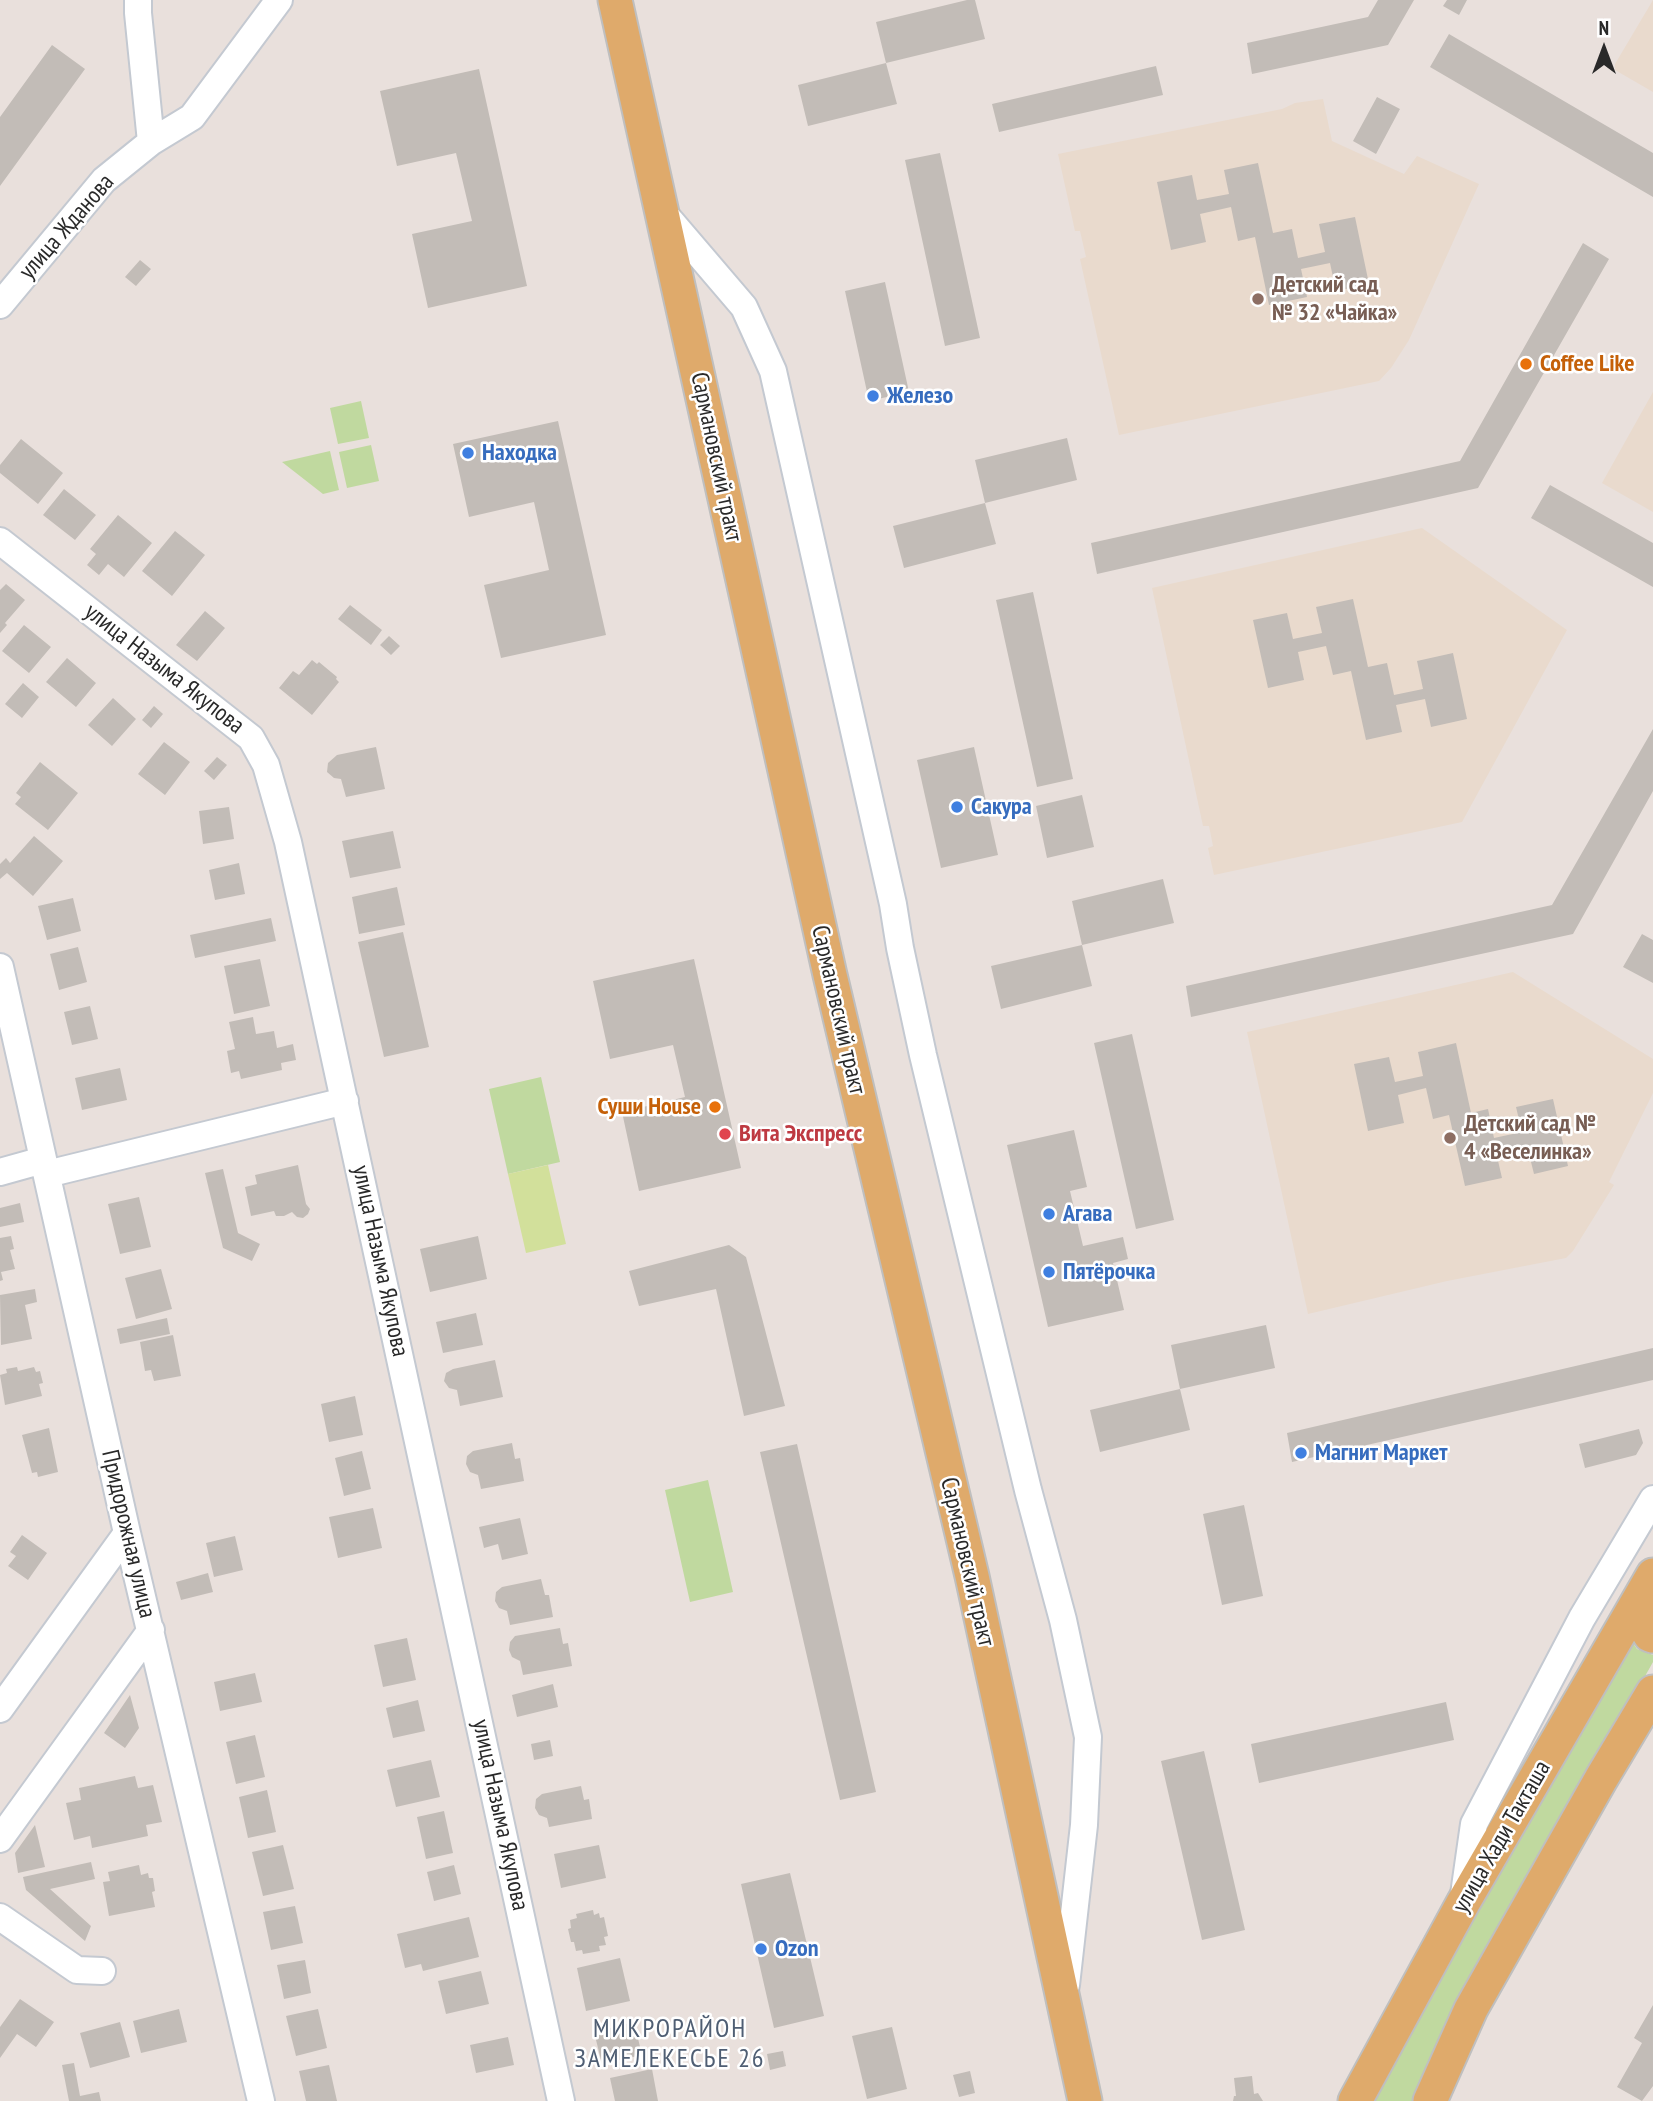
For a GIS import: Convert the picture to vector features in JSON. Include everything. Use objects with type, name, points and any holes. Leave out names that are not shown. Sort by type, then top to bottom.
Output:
[{"type":"main road","name":"Сармановский тракт","points":[[615,0],[830,975],[972,1576],[1085,2101]]},
{"type":"main road","name":"улица Хади Такташа","points":[[1355,2101],[1463,1903],[1647,1585]]},
{"type":"main road","points":[[1647,1585],[1641,1621],[1653,1636]]},
{"type":"main road","points":[[1430,2101],[1471,2009],[1653,1692]]},
{"type":"street","name":"улица Жданова","points":[[0,306],[104,180],[151,142],[192,117],[279,0]]},
{"type":"street","points":[[134,4],[151,142]]},
{"type":"street","points":[[662,211],[744,307],[773,371],[893,904],[923,1055],[1062,1620],[1088,1737],[1084,1825],[1064,2008]]},
{"type":"street","name":"улица Назыма Якупова","points":[[0,541],[251,737],[266,765],[288,842],[562,2101]]},
{"type":"street","name":"Придорожная улица","points":[[0,967],[127,1533],[261,2101]]},
{"type":"street","points":[[0,1172],[45,1167],[345,1101]]},
{"type":"street","points":[[1463,1903],[1474,1824],[1582,1618],[1642,1529],[1653,1499]]},
{"type":"street","points":[[0,1709],[127,1533]]},
{"type":"street","points":[[0,1839],[151,1629]]},
{"type":"street","points":[[0,1917],[77,1969],[102,1971]]},
{"type":"shaded area","points":[[1653,0],[1653,92],[1615,70],[1615,64]]},
{"type":"shaded area","name":"Детский сад № 32 «Чайка»","points":[[1323,99],[1332,141],[1404,174],[1417,156],[1479,184],[1409,340],[1379,381],[1119,435],[1080,259],[1086,257],[1080,231],[1075,231],[1058,154]]},
{"type":"shaded area","points":[[1653,392],[1653,512],[1602,483]]},
{"type":"shaded area","points":[[1422,528],[1567,630],[1462,822],[1214,875],[1208,848],[1213,846],[1209,826],[1203,826],[1152,588]]},
{"type":"shaded area","name":"Детский сад № 4 «Веселинка»","points":[[1513,972],[1653,1059],[1653,1093],[1609,1182],[1614,1185],[1566,1258],[1447,1281],[1308,1314],[1247,1032]]},
{"type":"green space","points":[[361,401],[369,438],[338,444],[330,408]]},
{"type":"green space","points":[[371,445],[379,481],[347,488],[339,452]]},
{"type":"green space","points":[[330,451],[339,490],[323,494],[282,462]]},
{"type":"green space","points":[[541,1077],[560,1162],[508,1174],[489,1089]]},
{"type":"green space","points":[[548,1165],[566,1244],[526,1253],[508,1174]]},
{"type":"green space","points":[[708,1480],[733,1592],[690,1602],[665,1490]]},
{"type":"green space","points":[[1631,1640],[1637,1649],[1653,1655],[1653,1662],[1459,2007],[1417,2101],[1370,2101]]},
{"type":"building","points":[[975,0],[985,39],[886,63],[876,22]]},
{"type":"building","points":[[1378,0],[1414,0],[1388,45],[1252,74],[1247,43],[1368,17]]},
{"type":"building","points":[[1447,0],[1467,0],[1459,15],[1443,6]]},
{"type":"building","points":[[1449,34],[1653,153],[1653,197],[1430,67]]},
{"type":"building","points":[[52,45],[85,69],[0,186],[0,117]]},
{"type":"building","points":[[886,63],[897,104],[808,126],[798,85]]},
{"type":"building","points":[[1156,66],[1163,95],[999,132],[992,104]]},
{"type":"building","points":[[479,69],[527,286],[428,308],[412,234],[472,221],[456,153],[397,166],[380,91]]},
{"type":"building","points":[[1377,97],[1400,109],[1376,154],[1353,141]]},
{"type":"building","points":[[940,153],[980,338],[945,346],[905,160]]},
{"type":"building","points":[[1258,163],[1273,233],[1292,229],[1298,258],[1325,252],[1319,224],[1355,217],[1369,284],[1336,291],[1330,263],[1301,269],[1307,297],[1269,305],[1255,237],[1238,241],[1231,207],[1200,214],[1206,242],[1171,250],[1157,182],[1192,175],[1197,200],[1229,194],[1224,170]]},
{"type":"building","points":[[1583,243],[1609,259],[1478,488],[1097,574],[1091,543],[1460,461]]},
{"type":"building","points":[[140,260],[151,269],[136,286],[125,277]]},
{"type":"building","points":[[885,282],[909,392],[869,401],[845,291]]},
{"type":"building","points":[[558,421],[606,635],[501,658],[484,585],[549,570],[534,502],[469,517],[453,444]]},
{"type":"building","points":[[1067,438],[1077,480],[985,503],[975,460]]},
{"type":"building","points":[[21,439],[63,473],[38,504],[0,473],[0,465]]},
{"type":"building","points":[[1550,485],[1653,543],[1653,587],[1531,518]]},
{"type":"building","points":[[64,489],[96,515],[75,540],[43,515]]},
{"type":"building","points":[[985,503],[996,544],[904,568],[893,526]]},
{"type":"building","points":[[118,515],[152,543],[124,577],[108,564],[99,575],[87,565],[96,554],[90,549]]},
{"type":"building","points":[[175,531],[205,555],[172,596],[142,571]]},
{"type":"building","points":[[6,584],[25,600],[0,633],[0,590]]},
{"type":"building","points":[[1033,592],[1073,779],[1037,787],[996,600]]},
{"type":"building","points":[[1353,599],[1368,667],[1387,663],[1394,695],[1423,689],[1417,661],[1453,653],[1467,719],[1431,727],[1425,699],[1396,705],[1402,732],[1366,740],[1351,671],[1333,675],[1326,646],[1298,652],[1304,680],[1268,688],[1253,620],[1287,613],[1293,639],[1322,633],[1316,607]]},
{"type":"building","points":[[350,605],[382,630],[371,645],[338,619]]},
{"type":"building","points":[[205,611],[225,628],[197,661],[176,645]]},
{"type":"building","points":[[24,625],[51,647],[29,673],[2,651]]},
{"type":"building","points":[[389,636],[400,646],[391,655],[380,645]]},
{"type":"building","points":[[67,658],[96,683],[76,707],[46,682]]},
{"type":"building","points":[[312,660],[317,664],[319,662],[337,677],[339,682],[312,715],[279,688],[293,671],[299,675]]},
{"type":"building","points":[[23,683],[39,697],[22,718],[5,704]]},
{"type":"building","points":[[113,698],[136,719],[112,746],[88,725]]},
{"type":"building","points":[[154,706],[163,714],[151,728],[142,720]]},
{"type":"building","points":[[1653,729],[1653,791],[1573,934],[1191,1017],[1186,986],[1552,905]]},
{"type":"building","points":[[164,742],[190,762],[165,795],[138,774]]},
{"type":"building","points":[[376,747],[385,789],[346,797],[341,779],[334,778],[327,772],[328,763],[337,755]]},
{"type":"building","name":"Сакура","points":[[974,747],[998,855],[941,868],[917,760]]},
{"type":"building","points":[[217,757],[227,765],[214,780],[204,771]]},
{"type":"building","points":[[40,762],[78,793],[48,830],[15,804],[21,797],[16,793]]},
{"type":"building","points":[[1082,795],[1094,847],[1047,858],[1036,806]]},
{"type":"building","points":[[229,807],[234,839],[203,844],[199,811]]},
{"type":"building","points":[[393,831],[401,868],[350,878],[342,841]]},
{"type":"building","points":[[34,836],[63,861],[33,896],[7,873],[0,879],[0,864],[6,858],[10,863]]},
{"type":"building","points":[[239,863],[245,894],[215,900],[209,870]]},
{"type":"building","points":[[1163,879],[1174,923],[1082,945],[1072,901]]},
{"type":"building","points":[[397,887],[405,925],[359,934],[352,897]]},
{"type":"building","points":[[73,898],[81,931],[47,940],[38,906]]},
{"type":"building","points":[[271,918],[276,941],[195,958],[190,935]]},
{"type":"building","points":[[403,932],[429,1047],[384,1057],[358,942]]},
{"type":"building","points":[[1642,934],[1653,940],[1653,983],[1623,967]]},
{"type":"building","points":[[1082,945],[1092,986],[1001,1009],[991,966]]},
{"type":"building","points":[[78,947],[87,982],[59,990],[50,954]]},
{"type":"building","points":[[260,959],[270,1006],[234,1014],[224,966]]},
{"type":"building","points":[[694,959],[741,1168],[639,1191],[622,1112],[685,1097],[673,1045],[610,1059],[593,981]]},
{"type":"building","points":[[90,1006],[98,1039],[72,1045],[64,1012]]},
{"type":"building","points":[[253,1017],[256,1034],[274,1031],[277,1048],[293,1044],[296,1060],[281,1063],[282,1070],[241,1079],[239,1071],[231,1073],[227,1051],[235,1049],[229,1022]]},
{"type":"building","points":[[1132,1034],[1174,1220],[1136,1229],[1094,1043]]},
{"type":"building","points":[[1456,1043],[1471,1113],[1488,1109],[1494,1138],[1522,1132],[1516,1107],[1553,1099],[1568,1166],[1534,1174],[1527,1146],[1496,1152],[1502,1178],[1465,1186],[1449,1115],[1433,1119],[1426,1088],[1398,1095],[1404,1123],[1368,1131],[1354,1064],[1389,1057],[1395,1082],[1423,1076],[1418,1052]]},
{"type":"building","points":[[120,1068],[127,1100],[82,1110],[75,1078]]},
{"type":"building","name":"Агава","points":[[1074,1130],[1087,1187],[1070,1191],[1083,1246],[1123,1237],[1128,1259],[1113,1263],[1124,1310],[1048,1327],[1007,1145]]},
{"type":"building","points":[[298,1165],[306,1204],[310,1209],[308,1214],[303,1218],[292,1212],[276,1216],[274,1211],[251,1216],[245,1187],[257,1184],[255,1175]]},
{"type":"building","points":[[223,1169],[238,1233],[260,1244],[252,1261],[223,1248],[205,1173]]},
{"type":"building","points":[[139,1197],[151,1247],[120,1254],[108,1204]]},
{"type":"building","points":[[20,1203],[24,1222],[0,1227],[0,1208]]},
{"type":"building","points":[[11,1236],[14,1249],[10,1250],[15,1269],[1,1272],[3,1280],[0,1281],[0,1238]]},
{"type":"building","points":[[478,1236],[487,1279],[430,1292],[420,1249]]},
{"type":"building","points":[[729,1245],[746,1257],[785,1406],[744,1416],[716,1289],[639,1306],[629,1271]]},
{"type":"building","points":[[161,1269],[172,1309],[136,1319],[125,1278]]},
{"type":"building","points":[[35,1289],[37,1302],[25,1305],[32,1339],[1,1345],[0,1295]]},
{"type":"building","points":[[476,1313],[483,1345],[443,1353],[436,1322]]},
{"type":"building","points":[[167,1318],[170,1334],[120,1344],[117,1329]]},
{"type":"building","points":[[1266,1325],[1275,1368],[1180,1389],[1171,1345]]},
{"type":"building","points":[[173,1335],[181,1376],[154,1381],[151,1370],[145,1371],[140,1342]]},
{"type":"building","points":[[1653,1348],[1653,1380],[1292,1462],[1287,1433]]},
{"type":"building","points":[[495,1360],[503,1397],[460,1406],[457,1390],[449,1388],[444,1381],[446,1373]]},
{"type":"building","points":[[17,1367],[18,1371],[34,1367],[36,1372],[40,1371],[42,1396],[5,1405],[0,1375],[7,1373],[6,1369]]},
{"type":"building","points":[[1180,1389],[1190,1430],[1100,1452],[1090,1410]]},
{"type":"building","points":[[355,1396],[363,1435],[329,1442],[321,1404]]},
{"type":"building","points":[[49,1428],[58,1472],[38,1477],[37,1472],[32,1473],[22,1435]]},
{"type":"building","points":[[1639,1429],[1643,1443],[1636,1455],[1585,1468],[1579,1444]]},
{"type":"building","points":[[512,1443],[515,1459],[520,1458],[524,1481],[481,1489],[478,1475],[470,1472],[466,1464],[467,1456],[473,1451]]},
{"type":"building","points":[[797,1444],[876,1792],[840,1800],[760,1452]]},
{"type":"building","points":[[362,1451],[371,1489],[344,1496],[335,1458]]},
{"type":"building","points":[[1244,1505],[1263,1596],[1222,1605],[1203,1514]]},
{"type":"building","points":[[373,1508],[382,1548],[338,1558],[329,1517]]},
{"type":"building","points":[[520,1518],[528,1554],[502,1560],[498,1544],[484,1548],[479,1527]]},
{"type":"building","points":[[22,1535],[47,1553],[28,1580],[8,1566],[16,1556],[10,1552]]},
{"type":"building","points":[[235,1536],[243,1570],[214,1577],[206,1543]]},
{"type":"building","points":[[208,1573],[213,1592],[181,1600],[176,1582]]},
{"type":"building","points":[[541,1579],[545,1595],[549,1595],[553,1617],[510,1625],[507,1611],[499,1608],[495,1601],[496,1592],[502,1587]]},
{"type":"building","points":[[560,1628],[563,1644],[568,1643],[572,1666],[523,1675],[520,1661],[512,1657],[509,1650],[510,1642],[515,1636]]},
{"type":"building","points":[[407,1638],[416,1680],[383,1687],[374,1645]]},
{"type":"building","points":[[255,1673],[262,1702],[220,1711],[214,1682]]},
{"type":"building","points":[[553,1684],[558,1707],[517,1717],[512,1695]]},
{"type":"building","points":[[130,1695],[139,1728],[125,1748],[104,1733]]},
{"type":"building","points":[[418,1700],[425,1731],[393,1738],[386,1708]]},
{"type":"building","points":[[1446,1702],[1454,1740],[1259,1783],[1251,1744]]},
{"type":"building","points":[[255,1735],[265,1777],[236,1784],[226,1742]]},
{"type":"building","points":[[550,1740],[553,1756],[534,1760],[531,1744]]},
{"type":"building","points":[[1204,1751],[1245,1930],[1202,1940],[1161,1761]]},
{"type":"building","points":[[431,1760],[440,1797],[396,1807],[387,1770]]},
{"type":"building","points":[[135,1776],[138,1788],[153,1785],[162,1822],[146,1825],[148,1836],[92,1848],[90,1836],[74,1840],[66,1803],[81,1800],[79,1788]]},
{"type":"building","points":[[581,1786],[584,1800],[589,1799],[592,1819],[549,1827],[547,1818],[539,1815],[535,1808],[536,1799],[542,1794]]},
{"type":"building","points":[[267,1790],[276,1832],[248,1838],[239,1797]]},
{"type":"building","points":[[444,1811],[453,1853],[426,1859],[417,1817]]},
{"type":"building","points":[[35,1825],[45,1867],[18,1873],[15,1853]]},
{"type":"building","points":[[283,1845],[294,1889],[263,1896],[252,1852]]},
{"type":"building","points":[[599,1845],[606,1878],[561,1888],[554,1854]]},
{"type":"building","points":[[91,1862],[95,1879],[50,1889],[91,1926],[85,1941],[26,1890],[23,1877]]},
{"type":"building","points":[[139,1865],[141,1875],[148,1873],[149,1878],[153,1878],[155,1907],[109,1916],[103,1882],[110,1881],[108,1872]]},
{"type":"building","points":[[454,1865],[461,1894],[434,1901],[427,1872]]},
{"type":"building","points":[[790,1873],[824,2016],[774,2028],[741,1884]]},
{"type":"building","points":[[295,1906],[303,1943],[271,1950],[263,1912]]},
{"type":"building","points":[[593,1910],[594,1915],[599,1913],[600,1918],[604,1917],[608,1936],[604,1937],[606,1945],[599,1946],[600,1951],[583,1954],[582,1950],[576,1951],[574,1942],[571,1942],[568,1929],[571,1928],[570,1920],[577,1918],[576,1914]]},
{"type":"building","points":[[469,1917],[479,1957],[423,1971],[421,1964],[405,1968],[397,1934]]},
{"type":"building","points":[[620,1958],[630,2001],[586,2011],[577,1968]]},
{"type":"building","points":[[305,1960],[311,1993],[284,1999],[277,1965]]},
{"type":"building","points":[[481,1971],[489,2004],[446,2014],[438,1981]]},
{"type":"building","points":[[20,1999],[54,2022],[36,2047],[17,2034],[0,2058],[0,2027]]},
{"type":"building","points":[[1653,2005],[1653,2086],[1642,2101],[1617,2087],[1642,2043],[1634,2038]]},
{"type":"building","points":[[179,2009],[187,2042],[141,2053],[133,2021]]},
{"type":"building","points":[[318,2009],[327,2048],[296,2056],[286,2016]]},
{"type":"building","points":[[120,2022],[130,2057],[90,2068],[80,2033]]},
{"type":"building","points":[[634,2022],[642,2055],[602,2064],[594,2032]]},
{"type":"building","points":[[892,2027],[907,2089],[867,2099],[852,2036]]},
{"type":"building","points":[[508,2037],[514,2065],[476,2073],[470,2045]]},
{"type":"building","points":[[783,2051],[786,2066],[770,2070],[767,2054]]},
{"type":"building","points":[[74,2063],[80,2096],[99,2092],[101,2101],[69,2101],[62,2065]]},
{"type":"building","points":[[329,2065],[337,2101],[306,2101],[299,2071]]},
{"type":"building","points":[[652,2069],[658,2101],[615,2101],[610,2078]]},
{"type":"building","points":[[970,2071],[975,2093],[959,2097],[953,2075]]},
{"type":"building","points":[[1252,2076],[1254,2094],[1258,2093],[1263,2101],[1233,2101],[1236,2096],[1234,2078]]},
{"type":"place","name":"Детский сад № 32 «Чайка»","points":[[1258,299]]},
{"type":"place","name":"Coffee Like","points":[[1526,364]]},
{"type":"place","name":"Железо","points":[[873,396]]},
{"type":"place","name":"Находка","points":[[468,453]]},
{"type":"place","name":"Сакура","points":[[957,807]]},
{"type":"place","name":"Суши House","points":[[715,1107]]},
{"type":"place","name":"Вита Экспресс","points":[[725,1134]]},
{"type":"place","name":"Детский сад № 4 «Веселинка»","points":[[1450,1138]]},
{"type":"place","name":"Агава","points":[[1049,1214]]},
{"type":"place","name":"Пятёрочка","points":[[1049,1272]]},
{"type":"place","name":"Магнит Маркет","points":[[1301,1453]]},
{"type":"place","name":"Ozon","points":[[761,1949]]},
{"type":"district","name":"МИКРОРАЙОН ЗАМЕЛЕКЕСЬЕ 26","points":[[670,2045]]}]
